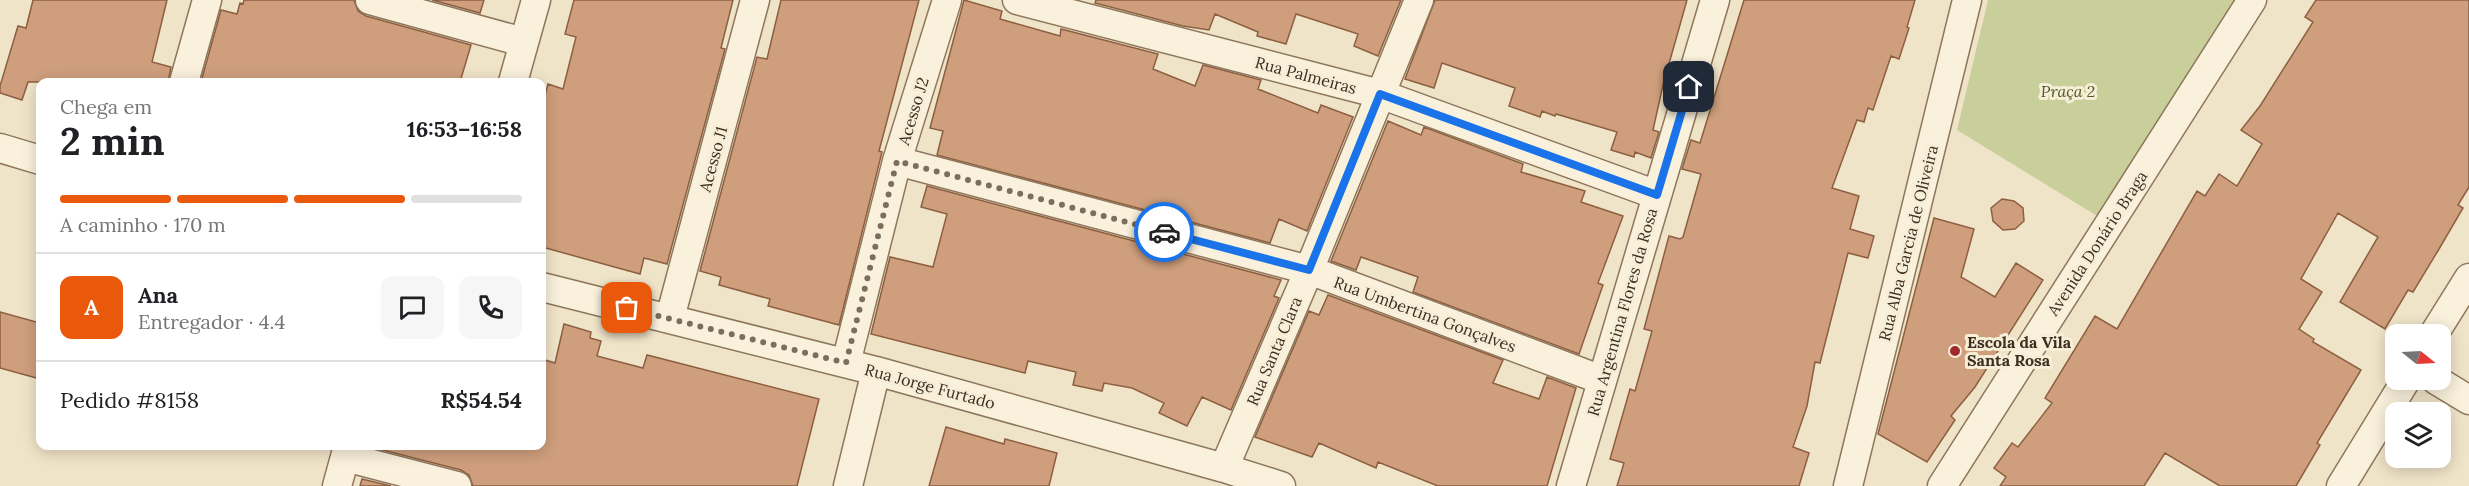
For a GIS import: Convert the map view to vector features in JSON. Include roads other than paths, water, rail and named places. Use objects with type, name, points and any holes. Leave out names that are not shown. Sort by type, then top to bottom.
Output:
[{"type":"street","points":[[185,78],[207,0]]},
{"type":"street","points":[[370,0],[523,42]]},
{"type":"street","points":[[514,78],[536,0]]},
{"type":"street","name":"Acesso J1","points":[[670,318],[755,0]]},
{"type":"street","name":"Acesso J2","points":[[846,363],[897,161],[947,0]]},
{"type":"street","name":"Rua Palmeiras","points":[[1017,0],[1380,94],[1657,195]]},
{"type":"street","name":"Rua Santa Clara","points":[[1224,468],[1309,270],[1419,0]]},
{"type":"street","name":"Rua Argentina Flores da Rosa","points":[[1571,486],[1715,0]]},
{"type":"street","name":"Rua Alba Garcia de Oliveira","points":[[1848,486],[1967,0]]},
{"type":"street","name":"Avenida Donário Braga","points":[[1942,486],[2252,0]]},
{"type":"street","points":[[0,148],[36,159]]},
{"type":"street","name":"Rua Umbertina Gonçalves","points":[[897,161],[1309,270],[1602,380]]},
{"type":"street","points":[[2440,324],[2469,278]]},
{"type":"street","name":"Rua Jorge Furtado","points":[[546,288],[876,371],[1224,468],[1252,481],[1281,486]]},
{"type":"street","points":[[848,486],[876,371]]},
{"type":"street","points":[[2451,389],[2469,400]]},
{"type":"street","points":[[2341,486],[2400,390]]},
{"type":"street","points":[[337,486],[346,451],[457,486]]},
{"type":"place","name":"Escola da Vila Santa Rosa","points":[[1955,351]]},
{"type":"park label","name":"Praça 2","points":[[2068,91]]}]
